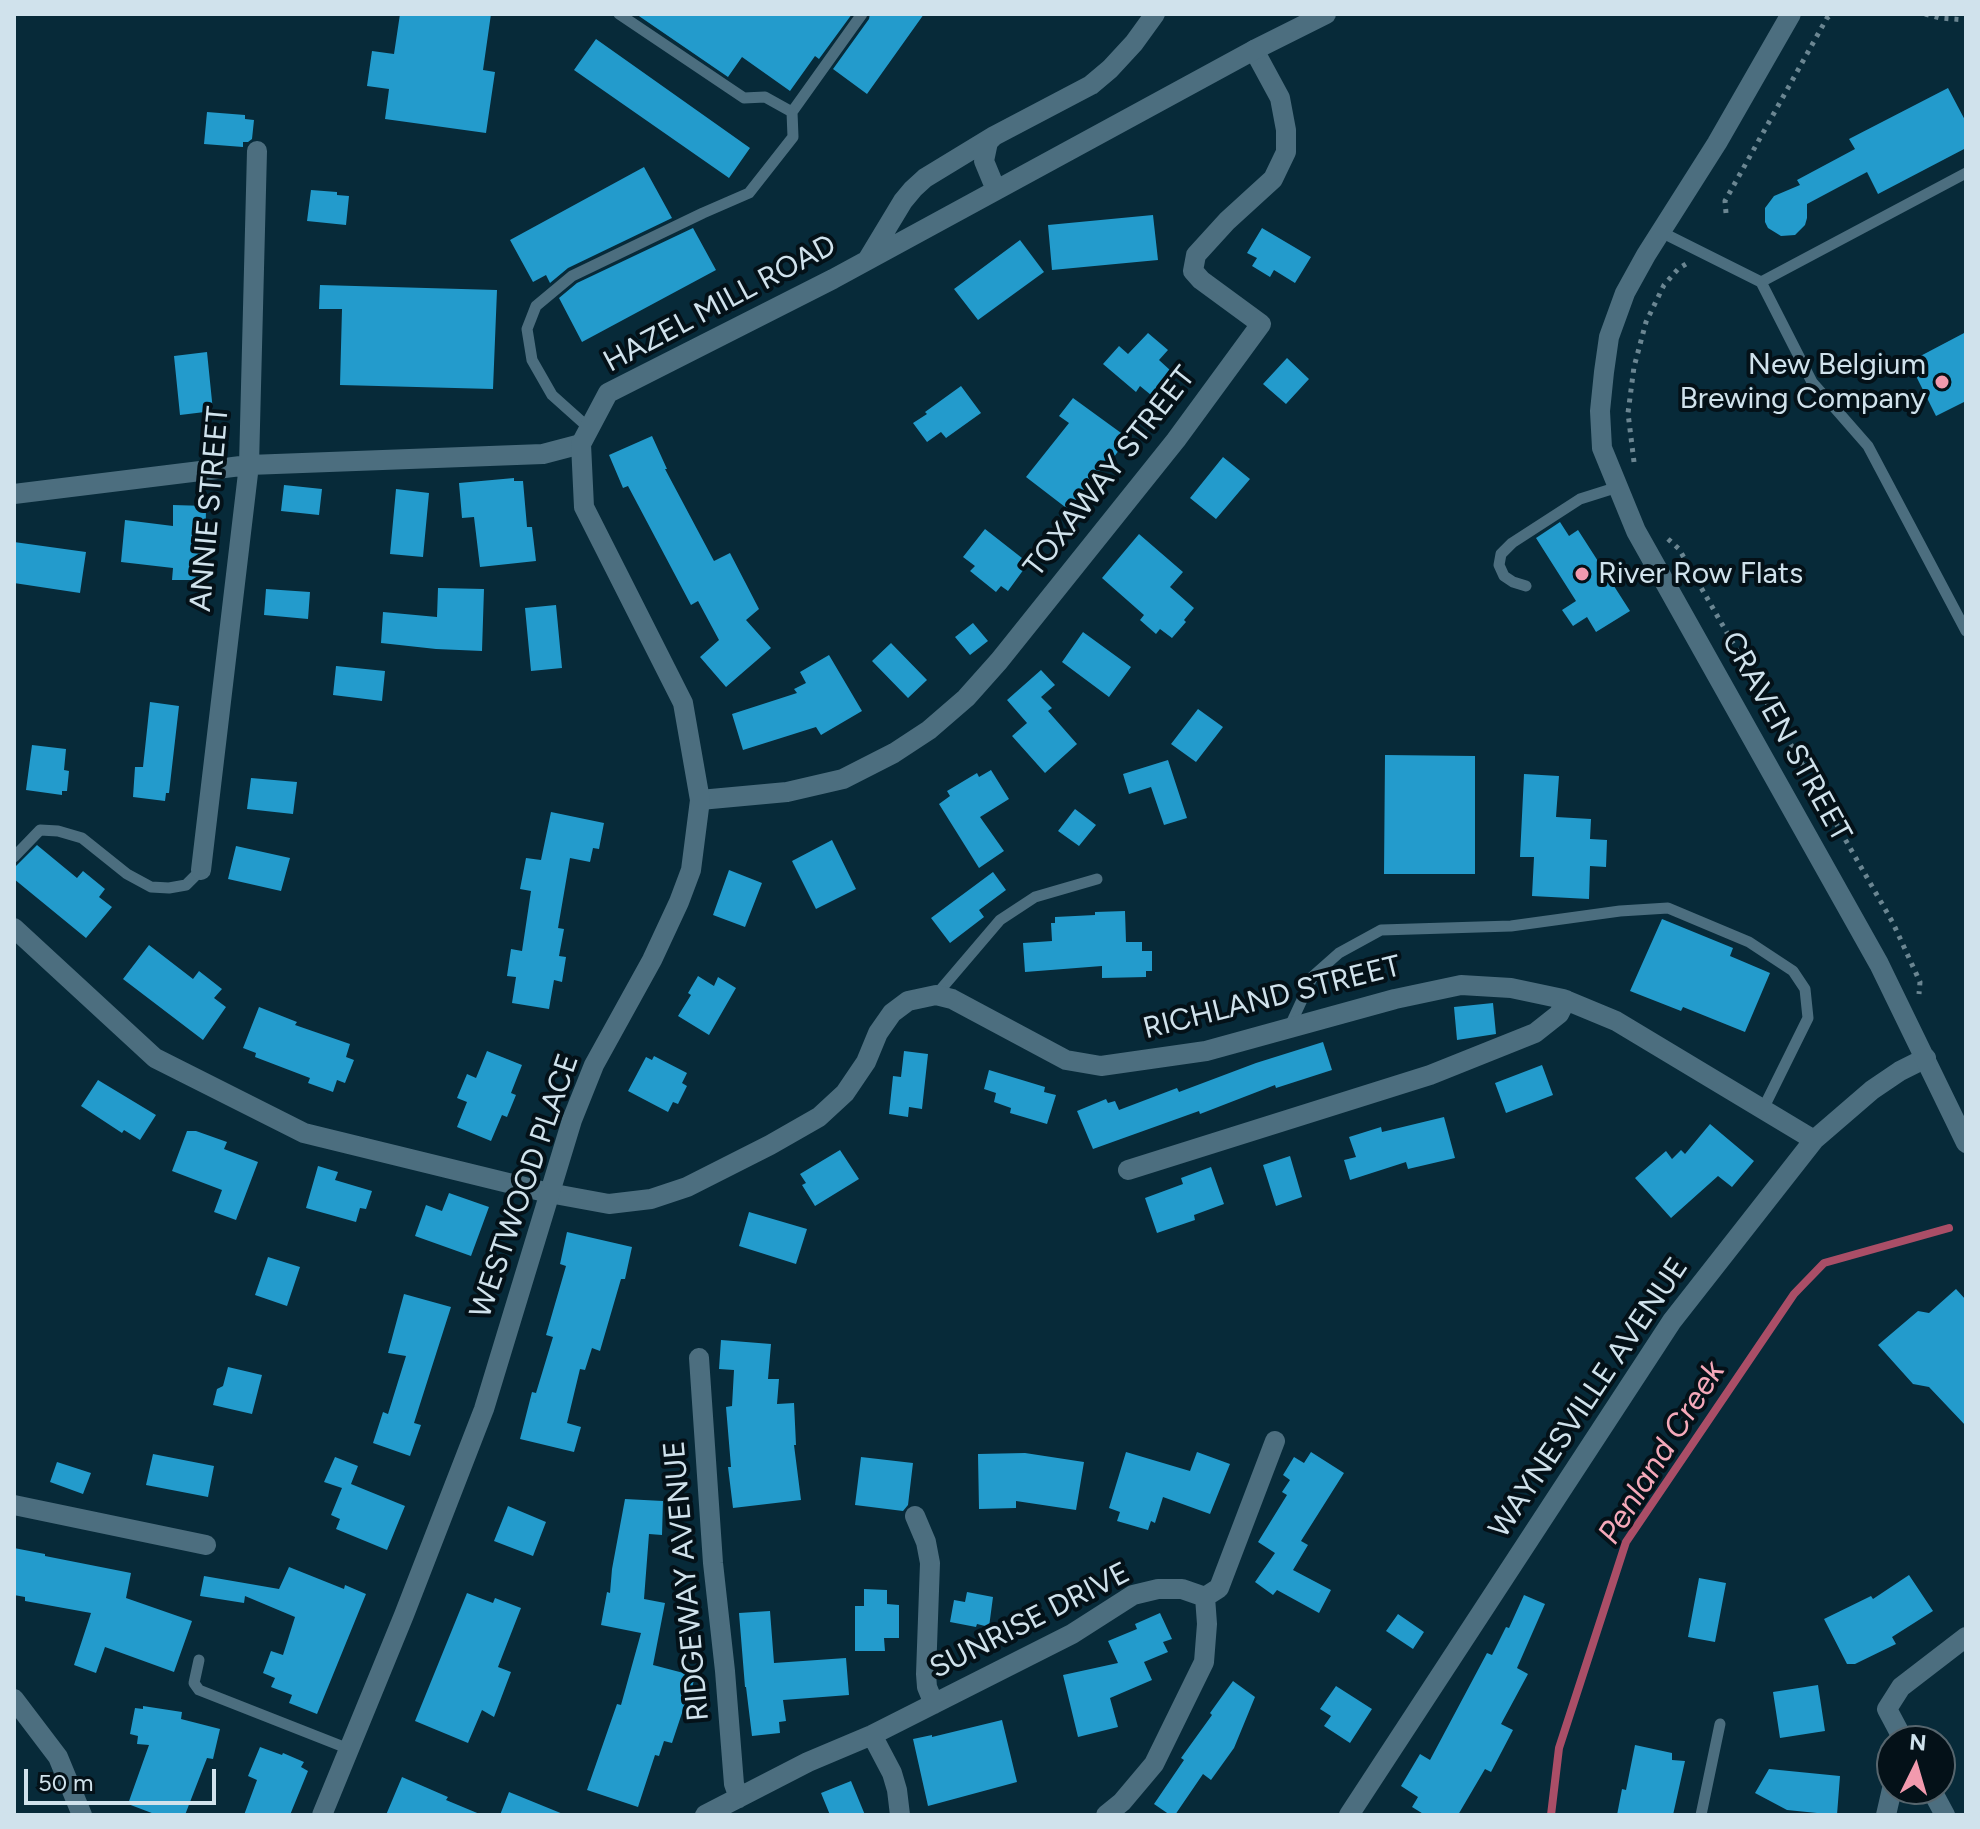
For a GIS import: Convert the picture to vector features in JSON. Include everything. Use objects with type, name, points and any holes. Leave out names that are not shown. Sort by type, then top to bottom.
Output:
[{"type":"street","points":[[868,260],[913,189],[936,171],[994,136],[1091,85],[1134,43],[1155,14]]},
{"type":"street","name":"HAZEL MILL ROAD","points":[[585,436],[608,393],[868,260],[1326,14]]},
{"type":"street","name":"CRAVEN STREET","points":[[1791,14],[1625,293],[1609,337],[1600,411],[1602,448],[1636,531],[1879,964],[1966,1143]]},
{"type":"street","name":"TOXAWAY STREET","points":[[700,800],[787,792],[843,779],[894,753],[929,730],[966,698],[999,661],[1176,440],[1261,324],[1193,271],[1196,255],[1227,221],[1273,179],[1286,152],[1286,130],[1280,98],[1254,50]]},
{"type":"street","points":[[994,136],[988,142],[984,161],[996,190]]},
{"type":"street","name":"ANNIE STREET","points":[[201,870],[249,465],[257,151]]},
{"type":"street","points":[[14,494],[249,465],[543,454],[585,436]]},
{"type":"street","name":"WESTWOOD PLACE","points":[[322,1815],[484,1409],[572,1120],[594,1065],[652,960],[691,870],[700,800],[683,703],[584,507],[585,436]]},
{"type":"street","points":[[14,928],[155,1058],[304,1133],[549,1193],[609,1204],[651,1199],[687,1187],[819,1117],[845,1093],[866,1062],[878,1033],[892,1013],[908,1001],[936,995]]},
{"type":"street","name":"RICHLAND STREET","points":[[936,995],[952,999],[1066,1060],[1101,1066],[1206,1051],[1395,999],[1461,985],[1511,988],[1566,1000],[1616,1021],[1814,1140]]},
{"type":"street","points":[[1128,1170],[1430,1075],[1535,1033],[1559,1014],[1566,1000]]},
{"type":"street","name":"WAYNESVILLE AVENUE","points":[[1355,1813],[1672,1321],[1814,1140],[1872,1090],[1926,1058]]},
{"type":"street","name":"RIDGEWAY AVENUE","points":[[699,1358],[713,1563],[734,1784],[739,1798]]},
{"type":"street","points":[[1106,1815],[1122,1802],[1154,1764],[1204,1662],[1207,1624],[1205,1597],[1219,1588],[1275,1441]]},
{"type":"street","points":[[14,1505],[206,1545]]},
{"type":"street","points":[[915,1516],[926,1542],[930,1563],[926,1674],[934,1704]]},
{"type":"street","name":"SUNRISE DRIVE","points":[[705,1815],[1072,1634],[1133,1595],[1158,1589],[1182,1589],[1205,1597]]},
{"type":"street","points":[[1896,1725],[1887,1709],[1901,1687],[1966,1637]]},
{"type":"street","points":[[14,1699],[58,1757],[82,1815]]},
{"type":"street","points":[[872,1735],[892,1773],[900,1815]]},
{"type":"lane","points":[[585,436],[552,395],[532,360],[527,329],[536,306],[572,276],[749,193],[793,137],[792,112],[862,14]]},
{"type":"lane","points":[[623,15],[744,98],[765,97],[792,112]]},
{"type":"lane","points":[[1761,282],[1966,173]]},
{"type":"lane","points":[[1661,232],[1761,282],[1812,382],[1868,446],[1966,631]]},
{"type":"lane","points":[[1526,586],[1504,576],[1499,565],[1501,554],[1512,543],[1580,499],[1618,487]]},
{"type":"lane","points":[[14,857],[40,830],[58,831],[82,838],[127,874],[151,887],[186,885],[201,870]]},
{"type":"lane","points":[[936,995],[1000,920],[1035,897],[1097,879]]},
{"type":"lane","points":[[1289,1028],[1313,976],[1339,953],[1381,930],[1511,926],[1620,911],[1668,908],[1749,942],[1793,971],[1805,989],[1808,1018],[1763,1109]]},
{"type":"lane","points":[[199,1660],[194,1683],[199,1690],[349,1749]]},
{"type":"lane","points":[[1701,1815],[1720,1724]]},
{"type":"path","points":[[1726,213],[1725,201],[1832,14]]},
{"type":"path","points":[[1925,14],[1966,20]]},
{"type":"path","points":[[1637,474],[1628,413],[1634,367],[1646,322],[1664,285],[1689,262]]},
{"type":"path","points":[[1660,532],[1679,549],[1893,923],[1920,982],[1919,1003]]},
{"type":"building","points":[[400,14],[491,14],[483,70],[495,72],[486,133],[385,119],[389,89],[367,86],[372,51],[394,54]]},
{"type":"building","points":[[636,14],[852,14],[819,59],[815,56],[790,91],[742,57],[728,77]]},
{"type":"building","points":[[870,14],[924,14],[867,94],[833,69]]},
{"type":"building","points":[[596,39],[750,148],[729,178],[574,70]]},
{"type":"building","points":[[1948,88],[1966,122],[1966,148],[1878,194],[1867,172],[1807,204],[1805,225],[1795,235],[1781,236],[1768,228],[1765,208],[1774,196],[1800,185],[1797,180],[1855,149],[1849,139]]},
{"type":"building","points":[[207,112],[245,115],[245,119],[254,120],[252,139],[243,142],[243,147],[204,144]]},
{"type":"building","points":[[644,167],[672,218],[568,268],[550,283],[546,275],[533,282],[510,240]]},
{"type":"building","points":[[311,190],[349,196],[346,225],[307,221]]},
{"type":"building","points":[[1153,215],[1158,260],[1052,270],[1048,225]]},
{"type":"building","points":[[693,228],[716,270],[582,342],[559,298],[577,283]]},
{"type":"building","points":[[1262,228],[1311,257],[1295,283],[1274,270],[1270,277],[1252,266],[1257,258],[1247,253]]},
{"type":"building","points":[[1020,240],[1044,272],[978,320],[954,289]]},
{"type":"building","points":[[320,285],[497,290],[493,389],[340,385],[342,309],[319,309]]},
{"type":"building","name":"New Belgium Brewing Company","points":[[1966,332],[1966,401],[1936,416],[1909,362]]},
{"type":"building","points":[[1148,333],[1168,350],[1159,360],[1171,371],[1151,395],[1140,386],[1136,392],[1103,364],[1119,346],[1128,354]]},
{"type":"building","points":[[207,352],[213,411],[180,415],[174,356]]},
{"type":"building","points":[[1287,358],[1309,379],[1286,404],[1263,384]]},
{"type":"building","points":[[961,386],[981,413],[946,438],[941,432],[927,442],[913,423]]},
{"type":"building","points":[[1073,398],[1128,438],[1069,510],[1026,477],[1069,423],[1059,416]]},
{"type":"building","points":[[652,436],[665,469],[714,561],[730,553],[759,609],[746,620],[771,648],[726,687],[700,657],[719,640],[698,601],[691,605],[628,486],[623,488],[609,455]]},
{"type":"building","points":[[1223,457],[1250,479],[1216,519],[1190,498]]},
{"type":"building","points":[[514,478],[514,481],[523,481],[527,527],[532,527],[536,561],[480,567],[474,517],[462,518],[459,483]]},
{"type":"building","points":[[284,485],[322,489],[319,515],[281,511]]},
{"type":"building","points":[[396,489],[429,493],[423,557],[390,554]]},
{"type":"building","points":[[173,505],[206,506],[205,580],[172,580],[173,568],[121,562],[125,520],[173,526]]},
{"type":"building","name":"River Row Flats","points":[[1560,522],[1569,536],[1578,530],[1630,611],[1596,632],[1587,617],[1573,626],[1562,610],[1576,601],[1536,538]]},
{"type":"building","points":[[985,529],[1022,558],[1018,564],[1024,569],[1008,591],[1001,586],[996,592],[970,571],[975,566],[963,557]]},
{"type":"building","points":[[1139,534],[1183,572],[1170,587],[1194,608],[1172,638],[1160,629],[1156,634],[1140,620],[1144,615],[1102,578]]},
{"type":"building","points":[[14,542],[86,552],[80,593],[14,583]]},
{"type":"building","points":[[438,588],[484,589],[482,651],[381,643],[383,612],[437,617]]},
{"type":"building","points":[[266,589],[310,592],[308,619],[264,615]]},
{"type":"building","points":[[556,605],[562,668],[531,671],[525,608]]},
{"type":"building","points":[[973,623],[988,641],[970,655],[955,637]]},
{"type":"building","points":[[1083,632],[1131,667],[1109,697],[1062,662]]},
{"type":"building","points":[[891,643],[927,680],[908,698],[872,661]]},
{"type":"building","points":[[829,655],[862,711],[821,735],[816,727],[743,750],[732,714],[797,693],[794,689],[806,683],[800,672]]},
{"type":"building","points":[[336,666],[385,671],[382,701],[333,695]]},
{"type":"building","points":[[1041,670],[1055,685],[1041,697],[1052,708],[1048,711],[1077,744],[1045,773],[1012,736],[1027,723],[1007,700]]},
{"type":"building","points":[[150,702],[179,706],[169,793],[166,793],[165,801],[133,797],[135,767],[143,767]]},
{"type":"building","points":[[1198,709],[1223,727],[1196,762],[1171,744]]},
{"type":"building","points":[[32,745],[66,749],[64,770],[69,771],[67,791],[62,791],[62,795],[26,790]]},
{"type":"building","points":[[1385,755],[1475,756],[1475,874],[1384,874]]},
{"type":"building","points":[[1168,760],[1187,818],[1164,825],[1151,787],[1129,794],[1123,774]]},
{"type":"building","points":[[991,770],[1009,799],[980,817],[1004,851],[979,868],[939,804],[950,796],[947,791],[977,773],[979,777]]},
{"type":"building","points":[[1524,774],[1559,776],[1556,817],[1591,819],[1590,839],[1607,840],[1606,867],[1590,866],[1589,899],[1532,896],[1534,857],[1520,857]]},
{"type":"building","points":[[251,778],[297,782],[293,814],[247,809]]},
{"type":"building","points":[[1075,809],[1096,825],[1079,846],[1058,831]]},
{"type":"building","points":[[551,812],[604,823],[599,849],[593,848],[590,862],[570,858],[558,928],[564,929],[559,956],[566,957],[562,982],[554,980],[549,1009],[512,1003],[516,977],[507,976],[511,949],[522,951],[531,891],[520,889],[526,858],[541,860]]},
{"type":"building","points":[[832,840],[856,889],[816,909],[792,861]]},
{"type":"building","points":[[37,845],[77,878],[83,871],[105,889],[99,897],[112,907],[86,938],[14,879],[14,868]]},
{"type":"building","points":[[236,846],[290,858],[281,891],[228,879]]},
{"type":"building","points":[[729,870],[762,883],[745,927],[713,915]]},
{"type":"building","points":[[993,872],[1006,890],[979,910],[984,917],[950,943],[931,918]]},
{"type":"building","points":[[1125,911],[1126,942],[1142,942],[1142,951],[1152,951],[1152,971],[1146,971],[1146,977],[1102,978],[1102,966],[1025,972],[1023,943],[1052,941],[1051,923],[1055,923],[1055,917]]},
{"type":"building","points":[[1662,919],[1733,948],[1730,956],[1770,973],[1745,1032],[1683,1007],[1681,1011],[1630,991]]},
{"type":"building","points":[[149,945],[193,979],[199,971],[222,989],[214,998],[226,1007],[203,1040],[123,979]]},
{"type":"building","points":[[698,976],[714,986],[718,977],[736,988],[709,1035],[678,1016]]},
{"type":"building","points":[[1493,1003],[1496,1034],[1457,1040],[1454,1007]]},
{"type":"building","points":[[259,1007],[297,1022],[295,1025],[350,1044],[346,1057],[354,1060],[345,1083],[337,1080],[333,1092],[308,1083],[310,1078],[255,1057],[256,1053],[243,1048]]},
{"type":"building","points":[[1323,1042],[1332,1070],[1276,1088],[1275,1085],[1200,1114],[1199,1111],[1093,1149],[1077,1111],[1106,1099],[1108,1103],[1115,1101],[1119,1110],[1177,1088],[1179,1092]]},
{"type":"building","points":[[487,1051],[522,1065],[511,1093],[516,1095],[507,1117],[502,1115],[491,1141],[457,1127],[467,1102],[457,1098],[467,1074],[476,1078]]},
{"type":"building","points":[[904,1051],[928,1054],[922,1109],[909,1107],[908,1117],[889,1114],[893,1076],[901,1077]]},
{"type":"building","points":[[654,1056],[687,1073],[682,1083],[687,1086],[678,1104],[673,1102],[668,1112],[628,1091],[646,1057],[652,1060]]},
{"type":"building","points":[[1542,1065],[1553,1095],[1506,1113],[1495,1083]]},
{"type":"building","points":[[989,1070],[1045,1087],[1044,1092],[1056,1095],[1047,1124],[1010,1113],[1011,1108],[994,1102],[996,1093],[984,1089]]},
{"type":"building","points":[[98,1080],[156,1115],[140,1140],[124,1130],[122,1133],[81,1106]]},
{"type":"building","points":[[1444,1117],[1455,1158],[1408,1169],[1406,1162],[1350,1180],[1344,1160],[1356,1157],[1349,1137],[1381,1127],[1382,1132]]},
{"type":"building","points":[[1710,1124],[1754,1161],[1732,1187],[1718,1176],[1671,1218],[1635,1178],[1666,1151],[1672,1159],[1681,1150],[1685,1154]]},
{"type":"building","points":[[187,1131],[227,1142],[224,1149],[258,1162],[236,1220],[214,1212],[222,1190],[172,1171]]},
{"type":"building","points":[[840,1150],[859,1179],[815,1206],[802,1185],[806,1183],[800,1174]]},
{"type":"building","points":[[1290,1156],[1302,1197],[1276,1206],[1263,1165]]},
{"type":"building","points":[[318,1166],[338,1172],[335,1180],[372,1191],[366,1209],[360,1208],[356,1222],[306,1208]]},
{"type":"building","points":[[1211,1167],[1224,1204],[1194,1215],[1195,1220],[1157,1233],[1145,1198],[1183,1184],[1181,1178]]},
{"type":"building","points":[[449,1193],[489,1207],[471,1256],[415,1236],[426,1205],[442,1211]]},
{"type":"building","points":[[749,1212],[807,1229],[796,1264],[739,1246]]},
{"type":"building","points":[[567,1232],[632,1247],[625,1279],[621,1279],[600,1351],[592,1348],[585,1370],[580,1369],[567,1423],[581,1427],[574,1452],[520,1439],[532,1392],[536,1393],[553,1337],[546,1335],[566,1266],[560,1264]]},
{"type":"building","points":[[268,1257],[300,1267],[287,1306],[255,1295]]},
{"type":"building","points":[[1956,1289],[1966,1300],[1966,1426],[1929,1387],[1913,1384],[1878,1345],[1918,1311],[1929,1313]]},
{"type":"building","points":[[404,1294],[451,1307],[414,1423],[421,1425],[410,1456],[373,1443],[383,1412],[388,1414],[406,1356],[388,1353]]},
{"type":"building","points":[[721,1340],[771,1344],[768,1379],[779,1379],[777,1404],[794,1403],[794,1445],[801,1500],[733,1508],[726,1407],[732,1406],[734,1370],[719,1369]]},
{"type":"building","points":[[228,1367],[262,1375],[252,1414],[213,1405]]},
{"type":"building","points":[[1126,1452],[1190,1471],[1197,1452],[1230,1464],[1210,1514],[1163,1497],[1155,1523],[1151,1521],[1148,1530],[1117,1521],[1120,1512],[1109,1508]]},
{"type":"building","points":[[1311,1452],[1344,1473],[1301,1541],[1308,1545],[1293,1570],[1331,1590],[1319,1613],[1277,1590],[1273,1595],[1255,1582],[1275,1553],[1258,1542],[1287,1495],[1282,1492],[1290,1480],[1283,1475],[1294,1457],[1304,1463]]},
{"type":"building","points":[[1025,1453],[1084,1462],[1076,1510],[1016,1501],[1016,1508],[979,1509],[978,1454]]},
{"type":"building","points":[[153,1454],[214,1466],[208,1497],[146,1485]]},
{"type":"building","points":[[335,1457],[358,1466],[351,1484],[405,1506],[387,1550],[336,1529],[340,1519],[331,1515],[342,1488],[324,1482]]},
{"type":"building","points":[[861,1457],[913,1463],[908,1505],[903,1511],[855,1505]]},
{"type":"building","points":[[57,1462],[91,1473],[83,1494],[50,1482]]},
{"type":"building","points":[[625,1499],[663,1501],[662,1535],[649,1534],[644,1599],[665,1603],[653,1665],[695,1676],[672,1743],[664,1741],[659,1756],[655,1755],[638,1807],[587,1790],[617,1704],[621,1705],[641,1633],[601,1625],[607,1592],[610,1593]]},
{"type":"building","points":[[508,1506],[546,1522],[533,1556],[494,1541]]},
{"type":"building","points":[[14,1548],[131,1573],[126,1598],[192,1621],[174,1672],[105,1647],[96,1673],[74,1665],[91,1613],[25,1601],[25,1597],[14,1595]]},
{"type":"building","points":[[289,1567],[344,1589],[345,1585],[366,1594],[317,1714],[289,1703],[292,1695],[271,1687],[275,1678],[263,1673],[271,1651],[283,1655],[295,1617],[245,1596],[244,1603],[200,1596],[204,1576],[279,1589]]},
{"type":"building","points":[[1909,1575],[1933,1611],[1892,1637],[1896,1644],[1855,1664],[1847,1664],[1824,1619],[1871,1596],[1873,1599]]},
{"type":"building","points":[[1699,1578],[1726,1583],[1715,1642],[1688,1637]]},
{"type":"building","points":[[864,1589],[887,1590],[887,1604],[899,1605],[899,1638],[884,1638],[885,1651],[855,1651],[855,1606],[864,1606]]},
{"type":"building","points":[[967,1592],[993,1597],[989,1627],[950,1622],[954,1600],[965,1602]]},
{"type":"building","points":[[467,1593],[493,1603],[495,1598],[521,1608],[498,1667],[511,1672],[494,1717],[482,1710],[468,1743],[415,1721]]},
{"type":"building","points":[[1524,1595],[1545,1604],[1517,1668],[1528,1674],[1501,1724],[1513,1730],[1491,1772],[1485,1769],[1458,1815],[1425,1815],[1412,1807],[1418,1797],[1401,1786],[1420,1754],[1430,1760],[1487,1653],[1492,1655]]},
{"type":"building","points":[[770,1611],[774,1663],[846,1658],[849,1695],[783,1700],[786,1721],[779,1722],[780,1733],[752,1736],[739,1613]]},
{"type":"building","points":[[1160,1613],[1172,1639],[1163,1642],[1168,1652],[1144,1662],[1152,1680],[1110,1698],[1118,1727],[1078,1737],[1063,1675],[1118,1663],[1108,1641],[1137,1629],[1135,1624]]},
{"type":"building","points":[[1398,1614],[1424,1632],[1413,1649],[1386,1631]]},
{"type":"building","points":[[1233,1681],[1255,1697],[1234,1748],[1211,1780],[1203,1774],[1175,1815],[1170,1815],[1154,1804]]},
{"type":"building","points":[[1818,1685],[1825,1731],[1780,1738],[1773,1692]]},
{"type":"building","points":[[1336,1686],[1372,1709],[1350,1743],[1324,1726],[1331,1716],[1320,1709]]},
{"type":"building","points":[[143,1706],[182,1712],[181,1719],[220,1729],[213,1759],[207,1758],[185,1815],[157,1815],[128,1804],[149,1745],[137,1744],[138,1736],[130,1734],[135,1708],[143,1709]]},
{"type":"building","points":[[1002,1720],[1017,1782],[928,1806],[913,1739]]},
{"type":"building","points":[[1635,1745],[1672,1753],[1672,1760],[1685,1761],[1673,1815],[1617,1815],[1622,1789],[1626,1790]]},
{"type":"building","points":[[260,1747],[304,1762],[301,1767],[308,1771],[290,1815],[244,1815],[257,1780],[248,1776]]},
{"type":"building","points":[[1769,1769],[1840,1776],[1837,1815],[1787,1810],[1755,1793]]},
{"type":"building","points":[[402,1777],[448,1797],[446,1800],[482,1815],[386,1815]]},
{"type":"building","points":[[851,1781],[865,1815],[830,1815],[821,1793]]},
{"type":"building","points":[[509,1792],[563,1814],[563,1815],[500,1815]]},
{"type":"waterway","name":"Penland Creek","points":[[1551,1815],[1559,1748],[1626,1542],[1794,1294],[1824,1263],[1949,1228]]},
{"type":"place","name":"New Belgium Brewing Company","points":[[1942,382]]},
{"type":"place","name":"River Row Flats","points":[[1582,574]]}]
